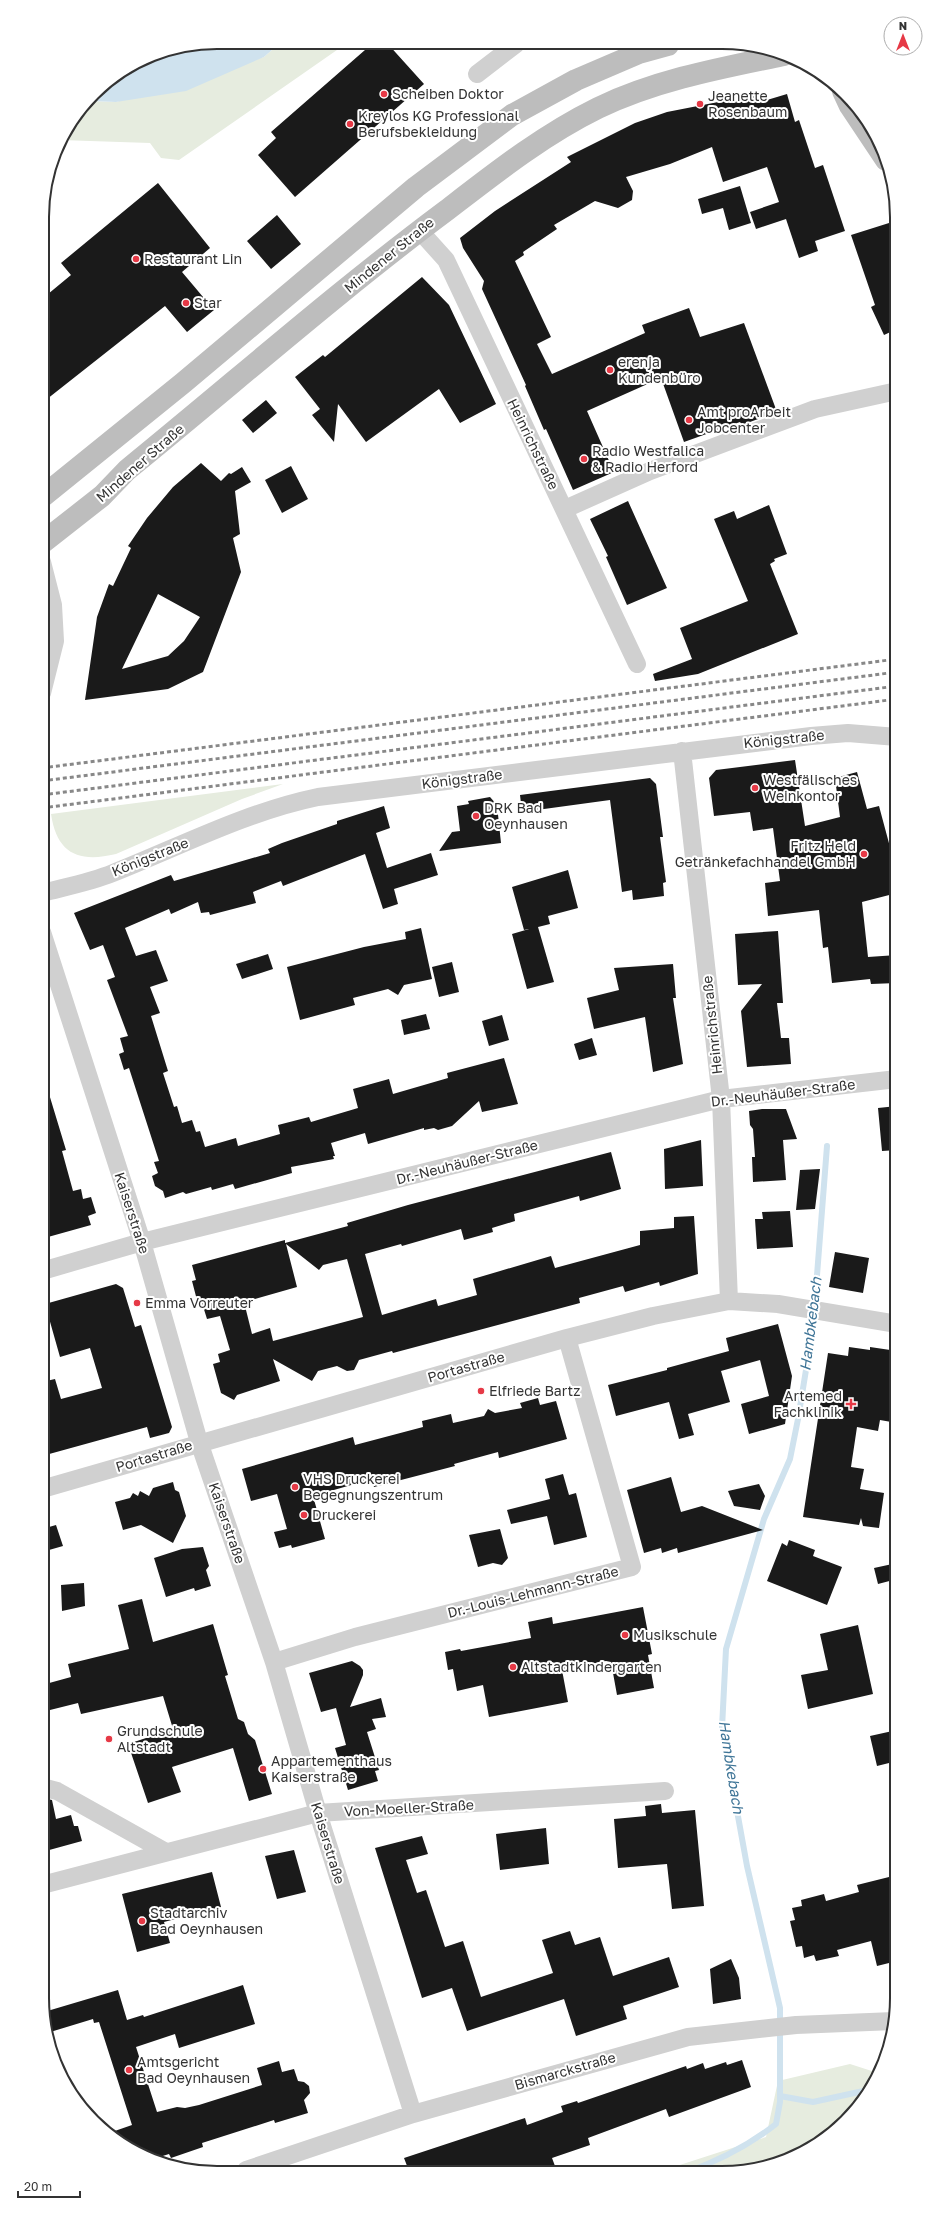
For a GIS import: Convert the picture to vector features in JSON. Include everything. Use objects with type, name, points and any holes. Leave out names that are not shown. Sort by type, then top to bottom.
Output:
[{"type":"main road","points":[[49,491],[183,383],[416,187],[512,115],[576,80],[639,53],[654,49]]},
{"type":"main road","name":"Mindener Straße","points":[[49,538],[102,496],[127,470],[420,230],[521,154],[558,129],[598,108],[663,82],[774,57]]},
{"type":"street","points":[[476,74],[509,49]]},
{"type":"street","name":"Heinrichstraße","points":[[420,230],[446,260],[637,664]]},
{"type":"street","points":[[565,510],[650,471],[808,412],[890,394]]},
{"type":"street","points":[[49,589],[53,605],[55,640],[49,662]]},
{"type":"street","name":"Königstraße","points":[[49,891],[111,874],[245,818],[284,804],[333,795],[682,751],[848,733],[890,736]]},
{"type":"street","name":"Heinrichstraße","points":[[682,751],[721,1099],[729,1300]]},
{"type":"street","name":"Kaiserstraße","points":[[49,954],[142,1242],[200,1442],[274,1662],[318,1813],[413,2114]]},
{"type":"street","name":"Dr.-Neuhäußer-Straße","points":[[49,1269],[142,1242],[721,1099],[890,1081]]},
{"type":"street","name":"Portastraße","points":[[49,1487],[200,1442],[567,1338],[653,1316],[729,1300],[796,1308],[843,1317],[890,1323]]},
{"type":"street","name":"Dr.-Louis-Lehmann-Straße","points":[[274,1662],[355,1637],[632,1567],[567,1338]]},
{"type":"street","points":[[49,1789],[57,1791],[166,1852]]},
{"type":"street","name":"Von-Moeller-Straße","points":[[49,1883],[318,1813],[665,1791]]},
{"type":"street","name":"Bismarckstraße","points":[[258,2166],[413,2114],[688,2036],[796,2025],[889,2021]]},
{"type":"shaded area","points":[[273,49],[338,49],[179,160],[161,158],[150,143],[68,140],[77,124],[95,101],[116,102],[264,57]]},
{"type":"shaded area","points":[[283,784],[242,799],[116,854],[103,857],[81,856],[64,847],[54,828],[51,814]]},
{"type":"shaded area","points":[[850,2064],[873,2071],[862,2091],[841,2117],[815,2138],[796,2149],[776,2157],[744,2165],[677,2166],[766,2137],[778,2081]]},
{"type":"water","points":[[206,49],[273,49],[264,57],[186,91],[116,102],[95,101],[124,77],[143,66],[163,58],[184,52]]},
{"type":"building","points":[[366,49],[392,49],[424,84],[295,197],[258,155],[276,138],[271,132]]},
{"type":"building","points":[[787,94],[795,122],[799,120],[815,168],[823,165],[845,231],[815,241],[818,251],[799,258],[786,219],[756,229],[750,212],[779,202],[767,167],[723,182],[712,147],[670,164],[626,177],[633,191],[632,200],[618,208],[595,201],[554,225],[557,229],[523,252],[524,255],[515,261],[551,337],[537,344],[552,374],[645,333],[642,325],[689,308],[700,337],[744,323],[777,412],[742,425],[740,422],[684,442],[661,378],[587,411],[614,472],[573,490],[546,429],[544,430],[525,386],[526,385],[482,289],[484,281],[463,248],[460,238],[495,211],[571,162],[567,157],[635,123],[667,112],[754,95],[757,103]]},
{"type":"building","points":[[158,183],[210,248],[182,272],[214,310],[187,332],[165,306],[49,397],[49,293],[71,275],[61,263]]},
{"type":"building","points":[[740,186],[751,223],[729,230],[723,208],[702,214],[698,199]]},
{"type":"building","points":[[277,215],[301,244],[271,269],[247,241]]},
{"type":"building","points":[[889,223],[890,332],[884,335],[871,307],[875,305],[851,235]]},
{"type":"building","points":[[422,277],[449,305],[496,404],[460,423],[439,389],[366,442],[338,404],[334,442],[312,415],[320,409],[295,377],[323,355],[325,357]]},
{"type":"building","points":[[266,400],[277,413],[253,433],[242,420]]},
{"type":"building","points":[[201,463],[221,481],[229,473],[231,474],[242,467],[251,482],[235,491],[240,534],[233,538],[241,572],[203,672],[168,689],[85,700],[97,617],[109,584],[113,586],[131,548],[128,546],[147,518],[173,487]],"holes":[[[158,594],[200,617],[184,641],[168,656],[122,669]]]},
{"type":"building","points":[[291,466],[308,499],[282,513],[265,480]]},
{"type":"building","points":[[628,501],[667,588],[627,605],[606,557],[608,556],[590,519]]},
{"type":"building","points":[[769,505],[787,554],[774,559],[775,561],[770,564],[798,634],[698,674],[655,681],[653,674],[692,659],[680,628],[748,601],[714,519],[734,511],[737,519]]},
{"type":"building","points":[[795,760],[805,826],[840,817],[835,778],[857,772],[867,809],[879,806],[890,847],[890,895],[862,902],[868,957],[890,955],[890,983],[871,984],[870,979],[832,983],[828,947],[823,948],[819,910],[768,916],[765,883],[780,881],[773,828],[753,831],[750,812],[714,816],[709,778],[716,770]]},
{"type":"building","points":[[650,778],[656,784],[663,837],[660,837],[666,882],[663,883],[664,896],[633,900],[632,890],[622,892],[610,800],[522,812],[520,795]]},
{"type":"building","name":"DRK Bad Oeynhausen","points":[[490,797],[497,805],[501,843],[439,851],[452,832],[460,831],[457,806],[469,804],[468,801]]},
{"type":"building","points":[[384,806],[390,828],[376,833],[387,868],[431,853],[438,875],[394,889],[398,904],[383,909],[365,854],[283,886],[281,881],[253,892],[256,903],[210,915],[209,912],[201,913],[198,902],[171,914],[169,909],[125,928],[136,956],[156,950],[168,981],[150,987],[160,1013],[151,1016],[168,1071],[163,1073],[174,1107],[177,1106],[182,1123],[192,1120],[196,1132],[200,1131],[205,1147],[236,1138],[238,1146],[280,1134],[278,1125],[309,1117],[311,1122],[358,1108],[353,1089],[389,1079],[393,1094],[448,1078],[447,1073],[504,1058],[518,1104],[482,1112],[479,1101],[452,1126],[438,1130],[434,1128],[424,1130],[424,1128],[368,1144],[365,1133],[331,1143],[335,1156],[333,1156],[334,1159],[291,1167],[292,1173],[235,1189],[233,1184],[212,1190],[211,1187],[186,1194],[183,1192],[165,1198],[163,1191],[155,1186],[152,1176],[158,1173],[154,1162],[159,1161],[129,1068],[124,1070],[119,1054],[124,1052],[120,1038],[128,1036],[107,980],[115,977],[103,945],[90,950],[74,913],[171,875],[174,881],[270,853],[268,849],[282,843],[337,824],[337,821]]},
{"type":"building","points":[[568,870],[578,908],[548,916],[550,924],[538,927],[554,982],[527,989],[512,934],[529,929],[524,930],[512,887]]},
{"type":"building","points":[[421,928],[432,979],[404,985],[398,995],[388,989],[353,998],[355,1005],[300,1020],[287,967],[364,947],[406,939],[405,932]]},
{"type":"building","points":[[778,931],[783,1003],[777,1003],[781,1038],[789,1038],[791,1064],[747,1067],[741,1011],[762,984],[738,985],[735,934]]},
{"type":"building","points":[[268,954],[273,969],[242,979],[236,964]]},
{"type":"building","points":[[452,962],[459,992],[439,997],[432,967]]},
{"type":"building","points":[[673,964],[676,998],[673,998],[683,1064],[653,1072],[645,1017],[594,1029],[587,998],[619,990],[614,968]]},
{"type":"building","points":[[426,1014],[430,1029],[404,1035],[401,1020]]},
{"type":"building","points":[[502,1015],[509,1040],[489,1046],[482,1021]]},
{"type":"building","points":[[592,1038],[597,1055],[579,1060],[574,1044]]},
{"type":"building","points":[[49,1094],[66,1150],[62,1151],[73,1191],[81,1189],[83,1199],[91,1197],[96,1213],[88,1216],[91,1225],[49,1237]]},
{"type":"building","points":[[890,1107],[890,1150],[882,1151],[878,1108]]},
{"type":"building","points":[[762,1109],[786,1109],[797,1139],[783,1140],[786,1180],[753,1182],[752,1157],[755,1157],[753,1129],[750,1125],[749,1111]]},
{"type":"building","points":[[701,1140],[703,1186],[665,1189],[664,1149]]},
{"type":"building","points":[[611,1152],[621,1189],[580,1201],[579,1196],[514,1214],[515,1221],[492,1228],[493,1232],[464,1240],[461,1229],[402,1246],[401,1244],[365,1254],[382,1315],[436,1299],[438,1306],[477,1295],[473,1279],[551,1256],[555,1268],[640,1245],[640,1231],[674,1228],[674,1217],[694,1216],[698,1274],[660,1286],[659,1282],[625,1292],[623,1286],[579,1298],[580,1303],[393,1353],[392,1351],[359,1360],[354,1370],[347,1371],[337,1366],[318,1371],[312,1381],[273,1359],[280,1381],[237,1395],[234,1400],[221,1393],[213,1364],[220,1362],[218,1354],[230,1350],[220,1316],[207,1319],[202,1303],[198,1304],[192,1281],[196,1280],[192,1265],[285,1240],[285,1243],[348,1226],[347,1223],[408,1205]],"holes":[[[286,1244],[319,1270],[323,1265],[347,1259],[363,1317],[273,1341],[270,1328],[252,1334],[244,1302],[297,1287]]]},
{"type":"building","points":[[820,1169],[815,1209],[796,1210],[800,1170]]},
{"type":"building","points":[[790,1211],[793,1247],[757,1249],[755,1219],[763,1219],[762,1212]]},
{"type":"building","points":[[835,1252],[869,1258],[863,1293],[829,1287]]},
{"type":"building","points":[[116,1284],[123,1288],[135,1327],[141,1325],[172,1427],[169,1433],[150,1438],[147,1427],[49,1454],[49,1380],[55,1379],[61,1399],[102,1388],[90,1348],[60,1357],[49,1318],[49,1303]]},
{"type":"building","points":[[778,1324],[792,1376],[785,1424],[749,1434],[741,1404],[769,1396],[760,1360],[721,1371],[730,1402],[688,1414],[694,1435],[679,1439],[669,1402],[616,1416],[608,1385],[667,1370],[667,1368],[729,1351],[726,1338]]},
{"type":"building","points":[[849,1347],[870,1350],[870,1347],[890,1350],[890,1422],[880,1420],[878,1431],[857,1427],[851,1467],[864,1469],[860,1489],[884,1493],[879,1528],[863,1526],[861,1518],[859,1525],[803,1517],[828,1353],[848,1356]]},
{"type":"building","points":[[538,1398],[540,1405],[556,1401],[567,1439],[499,1458],[498,1452],[454,1464],[455,1466],[374,1487],[372,1479],[313,1496],[325,1539],[292,1548],[291,1545],[279,1548],[274,1532],[287,1529],[277,1494],[251,1501],[242,1469],[353,1437],[355,1445],[423,1427],[422,1421],[451,1414],[453,1423],[484,1416],[488,1409],[495,1413],[522,1408],[520,1403]]},
{"type":"building","points":[[563,1474],[569,1495],[576,1493],[587,1537],[554,1545],[547,1516],[511,1524],[507,1510],[550,1499],[545,1479]]},
{"type":"building","points":[[671,1477],[681,1512],[702,1506],[763,1530],[678,1553],[677,1548],[662,1553],[661,1548],[644,1553],[627,1490]]},
{"type":"building","points":[[173,1482],[175,1490],[179,1492],[186,1516],[173,1543],[141,1525],[123,1530],[115,1502],[130,1498],[133,1493],[138,1496],[140,1491],[149,1496],[153,1488]]},
{"type":"building","points":[[759,1484],[765,1496],[760,1510],[734,1506],[728,1491]]},
{"type":"building","points":[[56,1525],[63,1546],[49,1550],[49,1527]]},
{"type":"building","points":[[500,1529],[508,1558],[502,1565],[493,1563],[478,1567],[469,1535]]},
{"type":"building","points":[[789,1540],[815,1550],[813,1556],[842,1567],[827,1605],[767,1581],[782,1543],[787,1546]]},
{"type":"building","points":[[203,1547],[209,1566],[206,1570],[211,1586],[195,1591],[194,1588],[166,1597],[154,1558],[182,1549]]},
{"type":"building","points":[[890,1565],[890,1581],[878,1584],[874,1568]]},
{"type":"building","points":[[84,1583],[85,1606],[62,1611],[61,1585]]},
{"type":"building","points":[[142,1599],[153,1642],[213,1624],[228,1675],[225,1676],[238,1719],[244,1722],[248,1734],[255,1740],[272,1794],[249,1801],[233,1748],[172,1767],[181,1792],[148,1803],[128,1744],[173,1729],[163,1696],[81,1714],[78,1703],[49,1710],[49,1683],[71,1677],[68,1664],[129,1649],[118,1605]]},
{"type":"building","name":"Altstadtkindergarten","points":[[643,1607],[652,1654],[648,1655],[654,1688],[617,1695],[611,1662],[606,1661],[562,1670],[568,1702],[489,1717],[483,1685],[457,1691],[453,1669],[448,1670],[445,1652],[460,1649],[461,1651],[531,1638],[528,1622],[552,1617],[553,1624]]},
{"type":"building","points":[[858,1625],[873,1694],[808,1709],[801,1675],[828,1670],[820,1634]]},
{"type":"building","points":[[352,1661],[360,1666],[363,1670],[363,1675],[350,1707],[381,1698],[386,1717],[372,1719],[376,1729],[367,1732],[379,1770],[375,1771],[378,1781],[348,1790],[335,1748],[346,1745],[336,1708],[321,1712],[309,1673]]},
{"type":"building","points":[[890,1732],[890,1763],[877,1766],[870,1736]]},
{"type":"building","points":[[49,1799],[52,1800],[56,1819],[71,1815],[74,1826],[78,1826],[82,1841],[49,1850]]},
{"type":"building","points":[[661,1804],[662,1813],[695,1810],[704,1906],[672,1909],[667,1864],[618,1868],[614,1819],[646,1816],[645,1806]]},
{"type":"building","points":[[546,1828],[549,1864],[500,1870],[496,1834]]},
{"type":"building","points":[[422,1836],[428,1854],[406,1860],[417,1893],[426,1890],[445,1947],[463,1941],[481,1997],[553,1973],[542,1940],[570,1931],[575,1945],[600,1937],[613,1976],[669,1957],[679,1987],[623,2006],[627,2019],[576,2036],[564,1999],[467,2031],[452,1988],[422,1998],[375,1848]]},
{"type":"building","points":[[294,1850],[306,1892],[277,1899],[265,1856]]},
{"type":"building","points":[[212,1872],[221,1907],[164,1922],[170,1943],[137,1952],[122,1894]]},
{"type":"building","points":[[890,1877],[890,1963],[877,1966],[871,1941],[837,1950],[839,1956],[816,1961],[814,1955],[804,1958],[802,1946],[796,1947],[790,1921],[795,1920],[792,1908],[802,1906],[801,1900],[824,1894],[826,1901],[859,1892],[857,1885]]},
{"type":"building","points":[[731,1959],[739,1978],[741,1999],[713,2004],[710,1969]]},
{"type":"building","name":"Amtsgericht Bad Oeynhausen","points":[[243,1985],[255,2024],[179,2048],[175,2034],[136,2047],[157,2112],[177,2107],[185,2108],[199,2105],[262,2085],[257,2068],[279,2061],[282,2072],[294,2069],[298,2081],[304,2082],[309,2086],[310,2093],[304,2100],[308,2113],[275,2123],[274,2120],[202,2143],[203,2147],[171,2158],[169,2154],[161,2156],[143,2149],[124,2138],[115,2131],[132,2125],[99,2022],[94,2023],[93,2019],[52,2031],[49,2010],[118,1990],[127,2020],[143,2015],[144,2017]]},
{"type":"building","points":[[742,2060],[751,2087],[669,2117],[666,2109],[588,2138],[590,2145],[552,2158],[555,2166],[407,2166],[404,2158],[525,2118],[527,2125],[563,2112],[561,2106],[577,2101],[578,2103],[686,2066],[687,2069],[703,2063],[705,2069],[726,2062],[727,2065]]},
{"type":"waterway","name":"Hambkebach","points":[[702,2166],[755,2139],[776,2124],[780,2102],[780,2008],[747,1866],[722,1728],[726,1649],[764,1519],[790,1459],[798,1419],[813,1327],[827,1146]]},
{"type":"waterway","points":[[780,2096],[813,2102],[862,2091]]},
{"type":"railway","points":[[49,767],[890,660]]},
{"type":"railway","points":[[49,780],[890,673]]},
{"type":"railway","points":[[49,794],[890,687]]},
{"type":"railway","points":[[49,807],[890,700]]},
{"type":"place","name":"Scheiben Doktor","points":[[384,94]]},
{"type":"place","name":"Jeanette Rosenbaum","points":[[700,104]]},
{"type":"place","name":"Kreylos KG Professional Berufsbekleidung","points":[[350,124]]},
{"type":"place","name":"Restaurant Lin","points":[[136,259]]},
{"type":"place","name":"Star","points":[[186,303]]},
{"type":"place","name":"erenja Kundenbüro","points":[[610,370]]},
{"type":"place","name":"Amt proArbeit Jobcenter","points":[[689,420]]},
{"type":"place","name":"Radio Westfalica & Radio Herford","points":[[584,459]]},
{"type":"place","name":"Westfälisches Weinkontor","points":[[755,788]]},
{"type":"place","name":"DRK Bad Oeynhausen","points":[[476,816]]},
{"type":"place","name":"Fritz Held Getränkefachhandel GmbH","points":[[864,854]]},
{"type":"place","name":"Emma Vorreuter","points":[[137,1303]]},
{"type":"place","name":"Elfriede Bartz","points":[[481,1391]]},
{"type":"place","name":"Artemed Fachklinik","points":[[851,1404]]},
{"type":"place","name":"VHS Druckerei Begegnungszentrum","points":[[295,1487]]},
{"type":"place","name":"Druckerei","points":[[304,1515]]},
{"type":"place","name":"Musikschule","points":[[625,1635]]},
{"type":"place","name":"Altstadtkindergarten","points":[[513,1667]]},
{"type":"place","name":"Grundschule Altstadt","points":[[109,1739]]},
{"type":"place","name":"Appartementhaus Kaiserstraße","points":[[263,1769]]},
{"type":"place","name":"Stadtarchiv Bad Oeynhausen","points":[[142,1921]]},
{"type":"place","name":"Amtsgericht Bad Oeynhausen","points":[[129,2070]]}]
